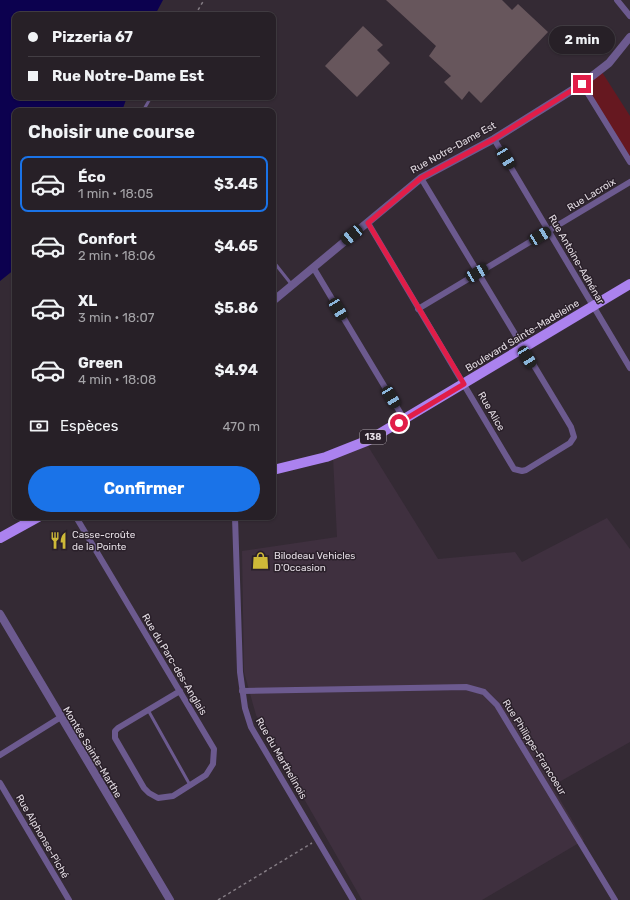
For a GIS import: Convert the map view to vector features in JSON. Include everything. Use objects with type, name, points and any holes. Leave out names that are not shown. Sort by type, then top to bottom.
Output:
[{"type":"main road","name":"Boulevard Sainte-Madeleine","points":[[276,469],[298,465],[343,451],[365,442],[630,284]]},
{"type":"main road","points":[[0,538],[33,520]]},
{"type":"street","points":[[617,0],[630,16]]},
{"type":"street","name":"Rue Notre-Dame Est","points":[[276,298],[421,178],[494,139],[582,84],[609,63],[630,37]]},
{"type":"street","points":[[582,84],[630,162]]},
{"type":"street","name":"Rue Antoine-Adhénar","points":[[494,139],[630,368]]},
{"type":"street","points":[[421,178],[522,349]]},
{"type":"street","name":"Rue Lacroix","points":[[418,308],[630,182]]},
{"type":"street","name":"Rue Alice","points":[[368,223],[516,470],[522,471],[566,447],[573,440],[574,436],[571,427],[522,349]]},
{"type":"street","points":[[313,267],[404,419]]},
{"type":"street","name":"Rue du Parc-des-Anglais","points":[[78,520],[210,742],[215,754],[213,764],[206,775],[191,786],[169,798],[157,797],[144,788],[114,736],[118,728],[148,710]]},
{"type":"street","name":"Rue du Marthelinois","points":[[235,520],[239,665],[245,711],[251,727],[353,900]]},
{"type":"street","name":"Montée Sainte-Marthe","points":[[0,614],[170,900]]},
{"type":"street","name":"Rue Philippe-Francoeur","points":[[242,691],[466,687],[484,692],[497,705],[616,900]]},
{"type":"street","points":[[148,710],[180,691]]},
{"type":"street","points":[[0,755],[61,717]]},
{"type":"street","name":"Rue Alphonse-Piché","points":[[0,783],[69,900]]},
{"type":"lane","points":[[276,265],[292,284]]},
{"type":"lane","points":[[148,710],[191,786]]},
{"type":"path","points":[[197,12],[204,0]]},
{"type":"path","points":[[218,900],[318,839]]},
{"type":"shaded area","points":[[0,0],[163,0],[157,12],[12,12],[12,100],[126,100],[123,108],[12,108],[12,271],[0,281]]},
{"type":"shaded area","points":[[600,69],[630,116],[630,157],[582,81]]},
{"type":"shaded area","points":[[366,443],[438,559],[515,552],[522,562],[607,518],[630,549],[630,742],[552,786],[584,840],[482,900],[362,900],[256,715],[244,672],[242,551],[337,537],[333,457]]},
{"type":"building","points":[[386,0],[502,0],[512,10],[518,4],[548,32],[481,103],[469,91],[462,100],[444,82],[451,76],[429,56],[436,46]]},
{"type":"building","points":[[363,26],[383,45],[377,50],[390,63],[357,97],[325,66]]},
{"type":"place","name":"Casse-croûte de la Pointe","points":[[59,540]]},
{"type":"place","name":"Bilodeau Vehicles D'Occasion","points":[[261,561]]},
{"type":"route","points":[[399,423],[464,384],[368,223],[414,183],[430,172],[494,139],[582,84]]}]
